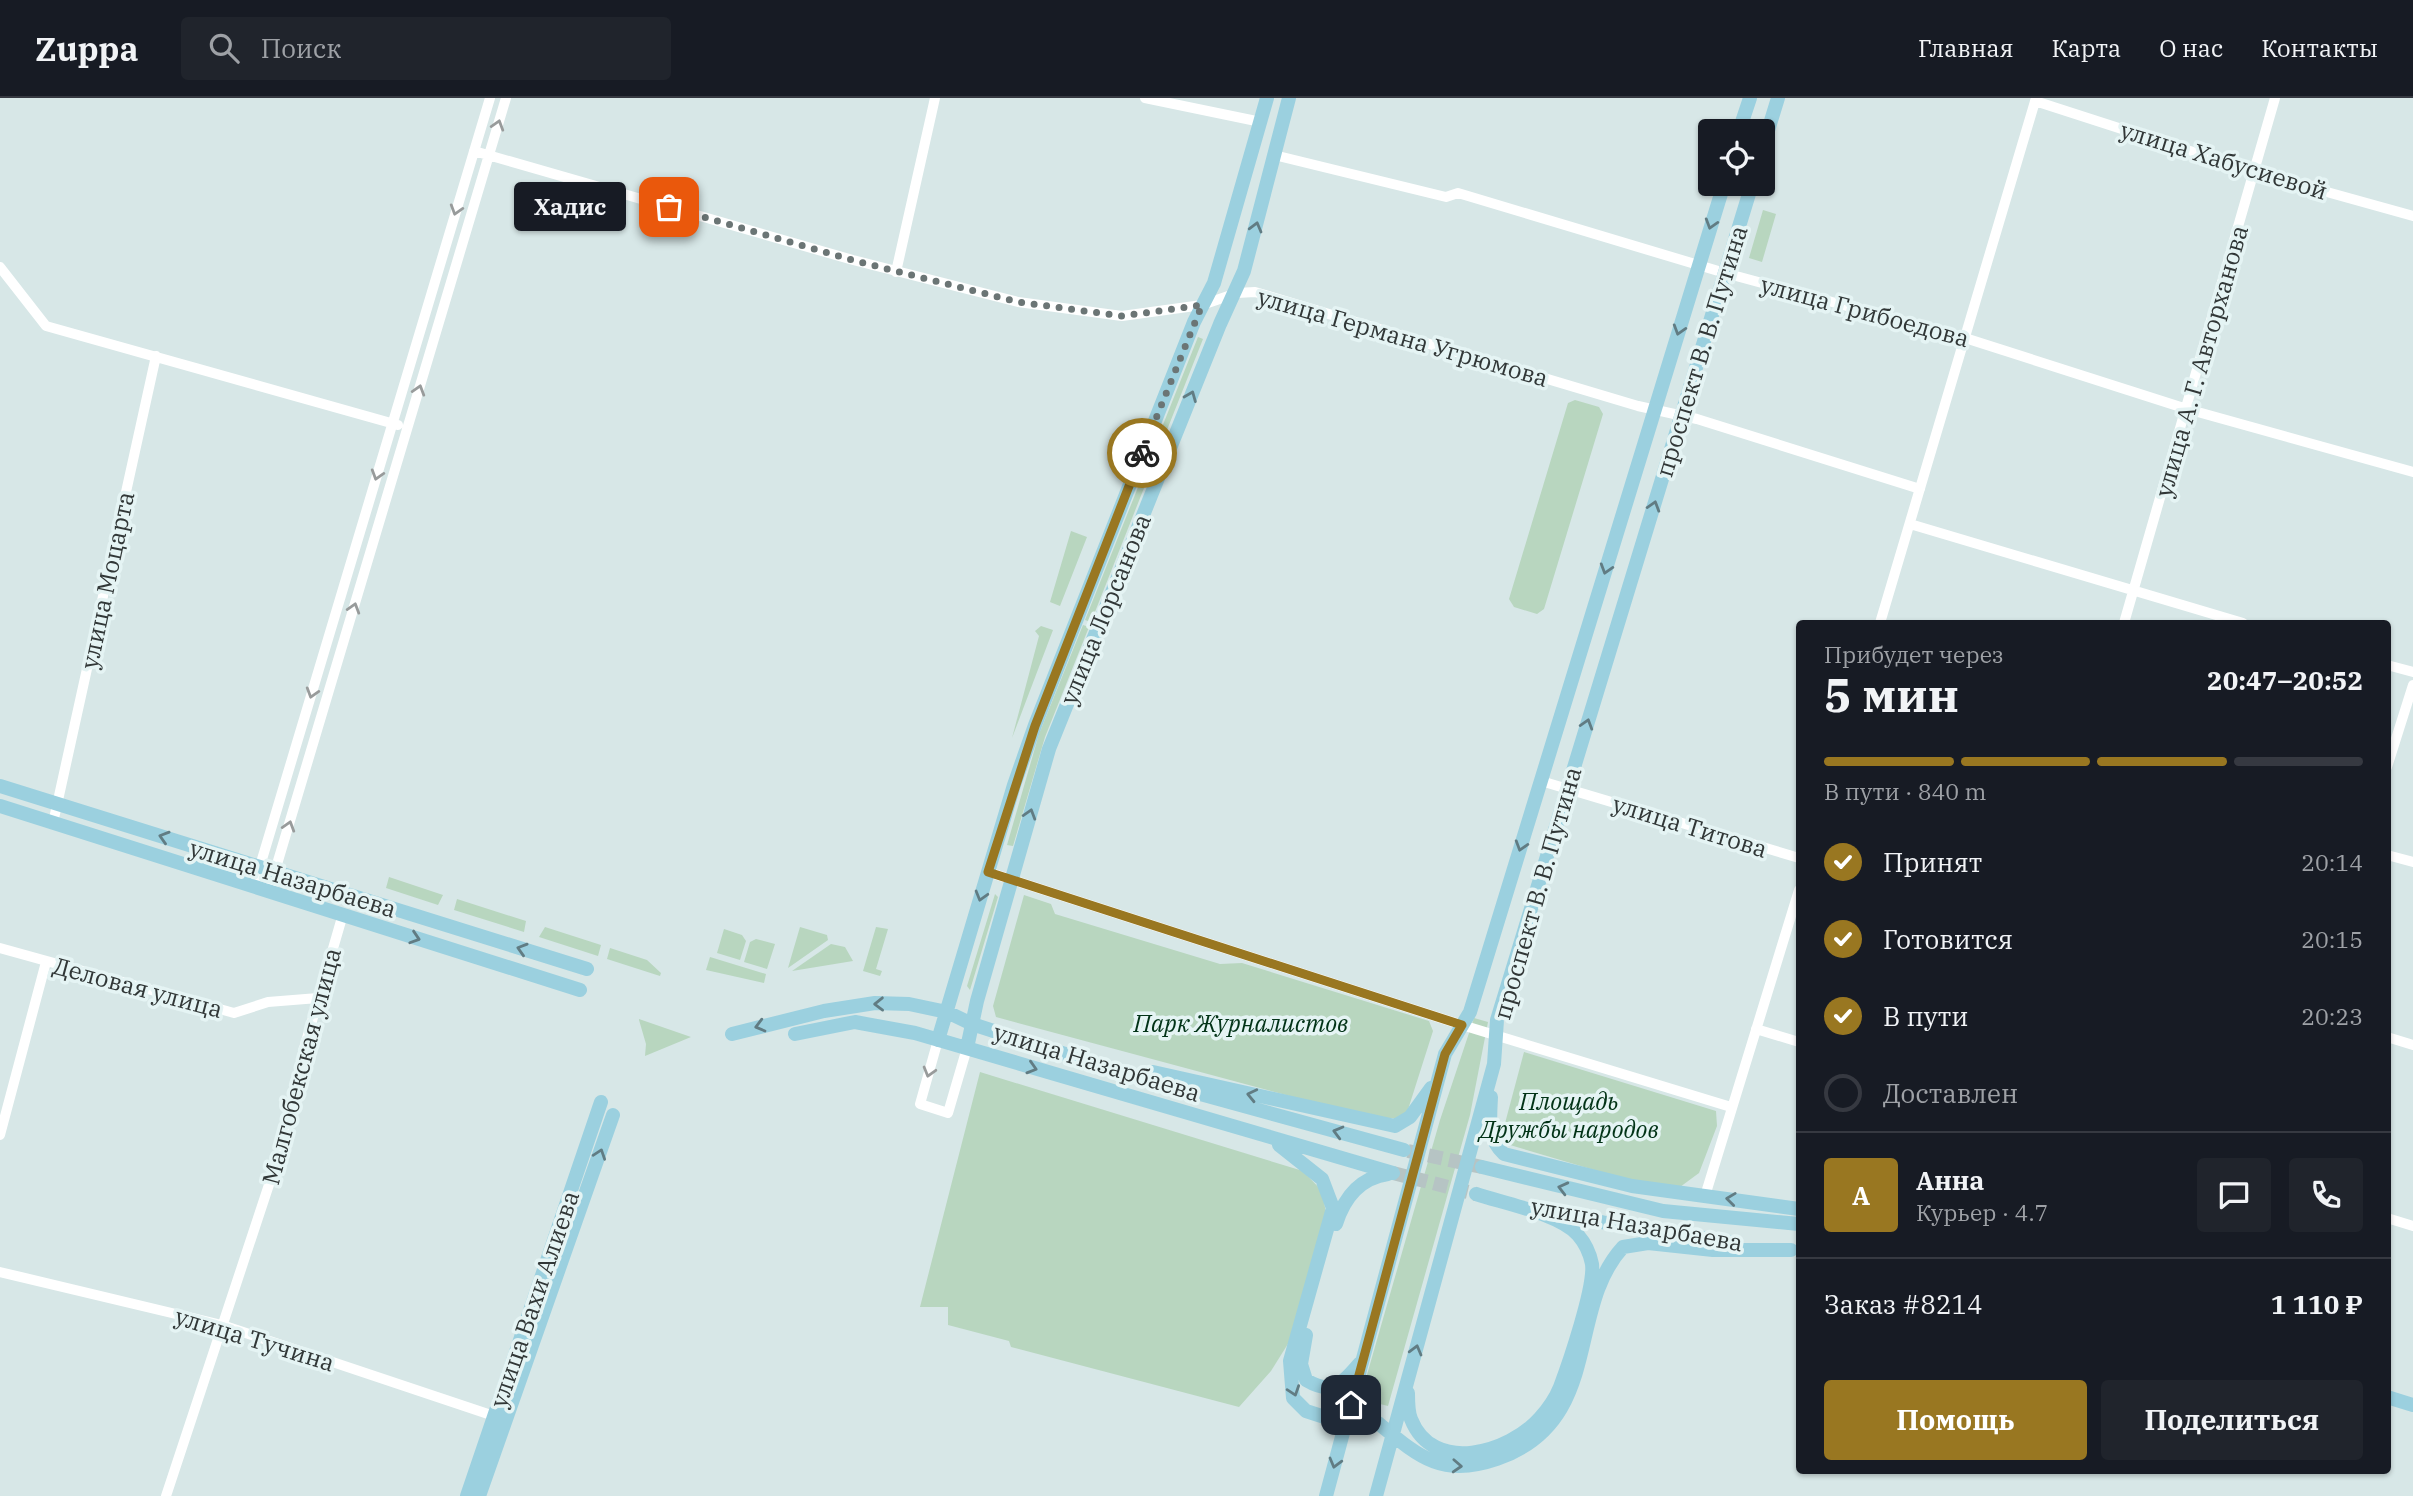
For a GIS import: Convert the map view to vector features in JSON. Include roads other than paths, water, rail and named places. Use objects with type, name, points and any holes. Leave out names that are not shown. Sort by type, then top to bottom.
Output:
[{"type":"main road","name":"улица Лорсанова","points":[[938,1040],[1035,726],[1202,305],[1214,283],[1267,98]]},
{"type":"main road","name":"улица Лорсанова","points":[[967,1048],[1011,879],[1049,750],[1209,350],[1237,293],[1289,98]]},
{"type":"main road","points":[[1743,119],[1749,98]]},
{"type":"main road","points":[[1772,119],[1778,98]]},
{"type":"main road","name":"проспект В. В. Путина","points":[[1326,1496],[1445,1054],[1470,1012],[1720,196]]},
{"type":"main road","name":"проспект В. В. Путина","points":[[1376,1496],[1494,1064],[1497,1020],[1748,196]]},
{"type":"main road","name":"улица Назарбаева","points":[[0,786],[587,969]]},
{"type":"main road","name":"улица Назарбаева","points":[[0,806],[580,990]]},
{"type":"main road","name":"улица Назарбаева","points":[[732,1034],[788,1019],[875,1003],[909,1004],[947,1012],[972,1024],[1103,1066],[1404,1150]]},
{"type":"main road","name":"улица Назарбаева","points":[[795,1034],[855,1022],[938,1040],[1393,1173],[1372,1176],[1363,1182],[1345,1203],[1308,1328],[1301,1364],[1306,1380],[1320,1388],[1333,1388],[1345,1381],[1363,1358]]},
{"type":"main road","points":[[1494,1064],[1490,1135],[1494,1144],[1504,1154],[1632,1186],[1796,1209]]},
{"type":"main road","points":[[1103,1066],[1132,1067],[1395,1126],[1410,1117],[1439,1075]]},
{"type":"main road","name":"улица Вахи Алиева","points":[[479,1496],[500,1418],[601,1102]]},
{"type":"main road","name":"улица Вахи Алиева","points":[[467,1496],[500,1418],[613,1115]]},
{"type":"main road","points":[[1269,1138],[1322,1179],[1333,1208],[1290,1361],[1293,1398],[1306,1411],[1343,1423],[1372,1421],[1425,1459],[1438,1464],[1472,1467],[1504,1456],[1543,1431],[1565,1403],[1606,1268],[1623,1247],[1648,1243],[1713,1250],[1795,1250]]},
{"type":"main road","name":"улица Назарбаева","points":[[1482,1167],[1663,1211],[1796,1224]]},
{"type":"main road","name":"улица Назарбаева","points":[[1407,1383],[1410,1418],[1423,1438],[1441,1451],[1459,1454],[1502,1446],[1521,1434],[1539,1419],[1559,1390],[1592,1276],[1588,1250],[1578,1235],[1557,1220],[1476,1194],[1610,1224],[1795,1250]]},
{"type":"main road","points":[[2391,1398],[2413,1405]]},
{"type":"main road","points":[[1348,1417],[1394,1428]]},
{"type":"street","points":[[254,886],[490,98]]},
{"type":"street","points":[[269,891],[506,98]]},
{"type":"street","points":[[896,272],[934,98]]},
{"type":"street","points":[[1145,98],[1261,122]]},
{"type":"street","name":"улица А. Г. Авторханова","points":[[2125,620],[2275,98]]},
{"type":"street","points":[[1881,620],[2035,100]]},
{"type":"street","name":"улица Хабусиевой","points":[[2035,100],[2255,172],[2413,216]]},
{"type":"street","name":"улица Германа Угрюмова","points":[[474,150],[896,272],[1018,302],[1122,316],[1202,305],[1237,293],[1255,292],[1655,410],[1697,419],[1920,489]]},
{"type":"street","name":"улица Грибоедова","points":[[1274,155],[1446,197],[1458,193],[1725,273],[1965,338],[2187,409],[2413,472]]},
{"type":"street","points":[[0,267],[46,326],[408,428]]},
{"type":"street","name":"улица Моцарта","points":[[53,823],[156,356]]},
{"type":"street","points":[[1910,524],[2233,620]]},
{"type":"street","points":[[2391,666],[2413,672]]},
{"type":"street","points":[[2391,755],[2413,685]]},
{"type":"street","name":"улица Титова","points":[[1541,781],[1796,857]]},
{"type":"street","points":[[2391,856],[2413,862]]},
{"type":"street","points":[[988,872],[1462,1025],[1731,1107]]},
{"type":"street","points":[[1705,1196],[1796,900]]},
{"type":"street","name":"Малгобекская улица","points":[[166,1496],[296,1103],[303,1052],[343,914]]},
{"type":"street","name":"Деловая улица","points":[[0,948],[234,1013],[268,1002],[318,998]]},
{"type":"street","points":[[0,1135],[46,962]]},
{"type":"street","points":[[1756,1029],[1796,1041]]},
{"type":"street","points":[[2391,1038],[2413,1045]]},
{"type":"street","points":[[938,1040],[920,1104],[948,1113],[967,1048]]},
{"type":"street","points":[[2391,1219],[2413,1226]]},
{"type":"street","name":"улица Тучина","points":[[0,1272],[222,1325],[500,1418]]},
{"type":"tunnel","points":[[1408,1151],[1482,1167]]},
{"type":"tunnel","points":[[1393,1173],[1476,1194]]},
{"type":"place","name":"Хадис","points":[[669,207]]},
{"type":"park label","name":"Парк Журналистов","points":[[1241,1023]]},
{"type":"park label","name":"Площадь Дружбы народов","points":[[1569,1115]]}]
